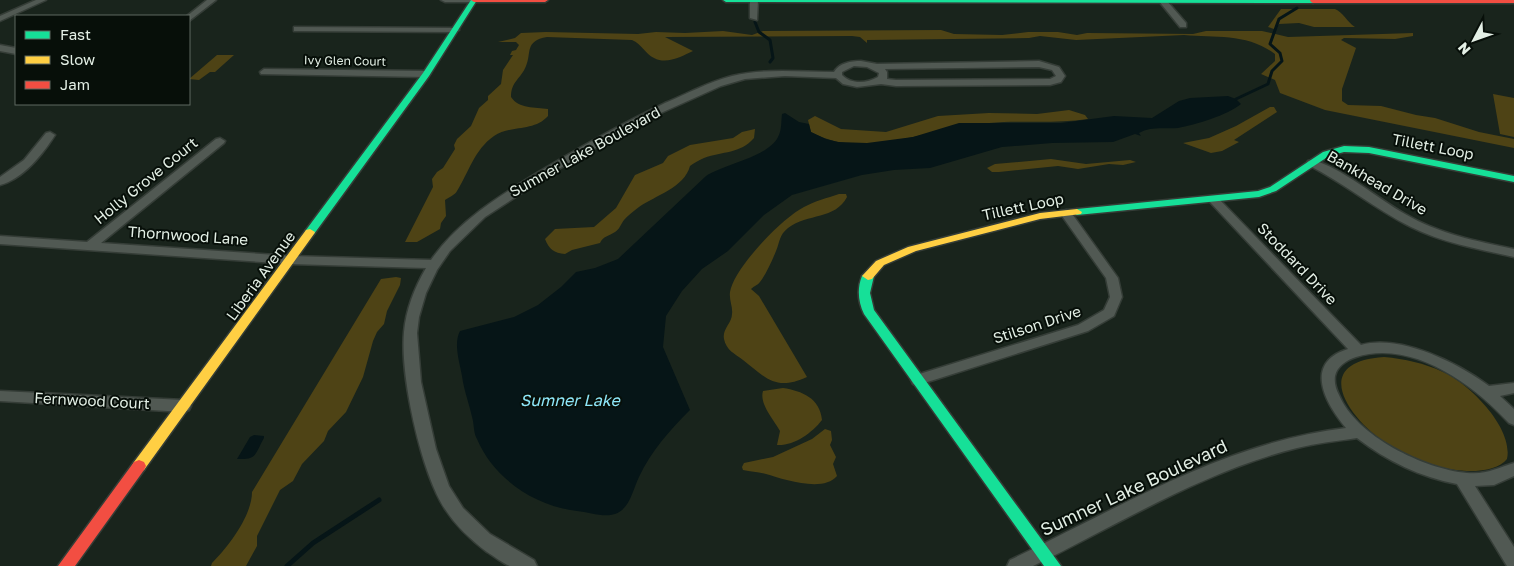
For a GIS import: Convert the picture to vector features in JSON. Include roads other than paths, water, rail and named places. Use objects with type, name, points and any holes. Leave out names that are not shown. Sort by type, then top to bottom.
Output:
[{"type":"street","points":[[0,19],[42,0]]},
{"type":"street","points":[[190,18],[212,0]]},
{"type":"street","points":[[445,0],[545,0]]},
{"type":"street","name":"Liberia Avenue","points":[[66,566],[426,74],[474,0]]},
{"type":"street","points":[[726,0],[1514,1]]},
{"type":"street","points":[[754,0],[754,18]]},
{"type":"street","points":[[1162,1],[1183,25]]},
{"type":"street","points":[[297,29],[455,30]]},
{"type":"street","points":[[0,48],[15,51]]},
{"type":"street","name":"Sumner Lake Boulevard","points":[[528,566],[491,544],[468,525],[450,503],[438,479],[413,382],[410,358],[416,304],[425,280],[434,264],[451,242],[466,227],[505,198],[562,162],[664,108],[720,82],[759,74],[838,75],[846,82],[858,85],[880,81],[896,83],[1050,82],[1058,80],[1061,76],[1060,72],[1054,68],[1039,64],[876,67],[850,64],[841,68],[838,75]]},
{"type":"street","points":[[876,67],[884,75],[880,81]]},
{"type":"street","name":"Ivy Glen Court","points":[[264,72],[426,74]]},
{"type":"street","points":[[0,182],[24,166],[50,136]]},
{"type":"street","name":"Holly Grove Court","points":[[91,245],[220,140]]},
{"type":"street","name":"Tillett Loop","points":[[1048,559],[868,311],[864,302],[864,283],[876,266],[893,256],[912,249],[1021,220],[1066,213],[1266,193],[1334,151],[1356,149],[1514,179]]},
{"type":"street","name":"Bankhead Drive","points":[[1312,163],[1337,175],[1415,225],[1442,235],[1514,252]]},
{"type":"street","name":"Stoddard Drive","points":[[1213,199],[1358,351]]},
{"type":"street","name":"Stilson Drive","points":[[918,380],[1083,328],[1109,313],[1116,297],[1112,278],[1066,213]]},
{"type":"street","name":"Thornwood Lane","points":[[0,240],[291,260],[434,264]]},
{"type":"street","points":[[1512,415],[1488,392],[1459,373],[1419,356],[1382,349],[1358,351],[1340,358],[1332,366],[1329,375],[1328,386],[1332,399],[1340,412],[1358,432],[1383,450],[1402,460],[1426,470],[1462,479],[1483,480],[1499,477],[1514,469]]},
{"type":"street","points":[[1488,392],[1514,388]]},
{"type":"street","name":"Fernwood Court","points":[[0,396],[184,406]]},
{"type":"street","name":"Sumner Lake Boulevard","points":[[1016,566],[1048,559],[1192,478],[1293,442],[1358,432]]},
{"type":"street","points":[[1462,479],[1514,562]]},
{"type":"water","name":"Sumner Lake","points":[[1228,96],[1236,99],[1241,104],[1220,116],[1185,127],[1148,129],[1139,133],[1141,136],[1135,134],[1113,142],[1052,143],[1002,147],[930,168],[894,170],[862,175],[792,195],[764,215],[728,251],[702,269],[682,291],[666,316],[663,347],[690,410],[655,450],[644,467],[628,503],[615,514],[601,515],[561,508],[531,497],[505,478],[494,466],[484,453],[476,437],[458,354],[457,342],[460,331],[514,317],[538,305],[576,272],[595,268],[618,259],[706,176],[756,155],[773,144],[780,131],[782,114],[785,113],[799,122],[809,124],[811,132],[826,139],[838,142],[867,143],[913,137],[959,123],[1061,123],[1114,116],[1152,118],[1179,101],[1190,98]]},
{"type":"water","points":[[254,435],[264,436],[255,455],[244,459],[237,459],[250,437]]},
{"type":"waterway","points":[[1236,99],[1268,84],[1272,71],[1282,61],[1280,53],[1270,44],[1279,19],[1297,8]]},
{"type":"waterway","points":[[755,22],[759,32],[770,40],[773,58],[770,62]]},
{"type":"waterway","points":[[287,566],[313,543],[379,500]]}]
